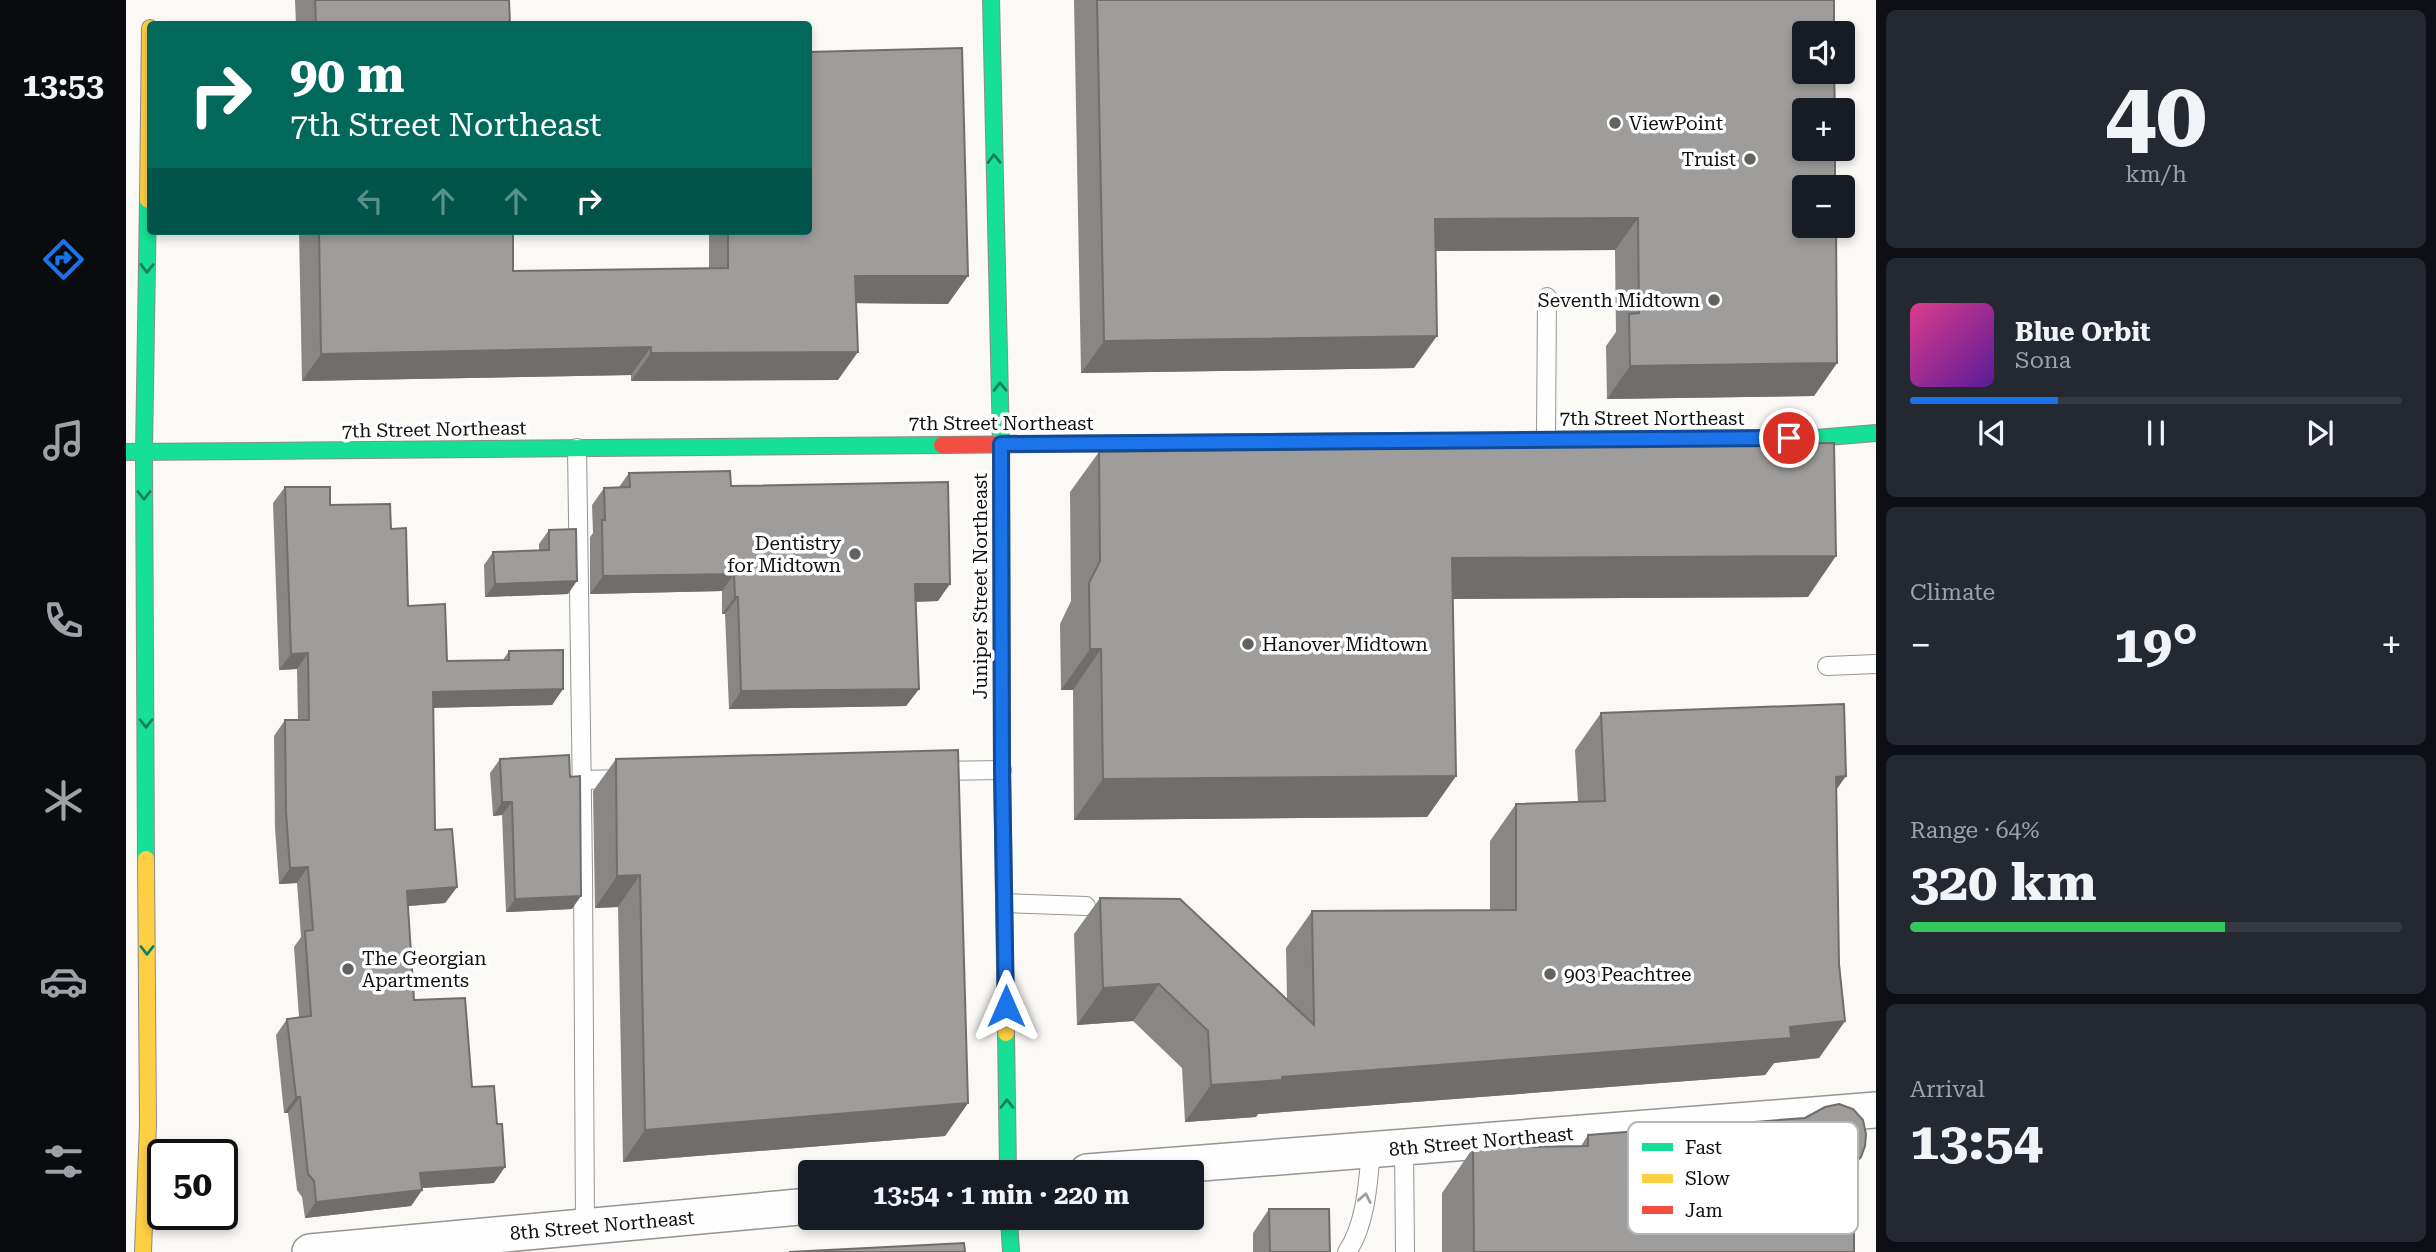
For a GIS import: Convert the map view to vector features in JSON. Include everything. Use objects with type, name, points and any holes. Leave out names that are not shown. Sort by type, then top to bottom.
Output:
[{"type":"main road","name":"Juniper Street Northeast","points":[[991,0],[1001,444],[1002,770],[1008,1160]]},
{"type":"main road","points":[[143,1252],[148,1125],[144,452],[147,235]]},
{"type":"main road","name":"7th Street Northeast","points":[[1505,440],[1816,438],[1876,433]]},
{"type":"main road","name":"7th Street Northeast","points":[[126,452],[1409,441]]},
{"type":"main road","points":[[1009,1230],[1010,1252]]},
{"type":"street","name":"8th Street Northeast","points":[[1726,1122],[1876,1110]]},
{"type":"street","name":"8th Street Northeast","points":[[1204,1163],[1628,1130]]},
{"type":"street","name":"8th Street Northeast","points":[[310,1252],[798,1207]]},
{"type":"lane","points":[[126,134],[147,133]]},
{"type":"lane","points":[[1546,439],[1547,297]]},
{"type":"lane","points":[[577,449],[585,1227]]},
{"type":"lane","points":[[1827,666],[1876,664]]},
{"type":"lane","points":[[923,772],[1002,770]]},
{"type":"lane","points":[[580,780],[649,778]]},
{"type":"lane","points":[[126,803],[146,801]]},
{"type":"lane","points":[[1005,903],[1086,906]]},
{"type":"lane","points":[[126,1044],[148,1044]]},
{"type":"lane","points":[[1348,1252],[1387,1149]]},
{"type":"lane","points":[[1387,1149],[1405,1252]]},
{"type":"building","points":[[315,0],[509,0],[510,21],[316,21]]},
{"type":"building","points":[[1097,0],[1834,0],[1834,21],[1792,21],[1792,84],[1834,84],[1835,98],[1792,98],[1792,161],[1835,161],[1835,175],[1792,175],[1792,238],[1836,238],[1837,363],[1630,366],[1629,314],[1639,313],[1638,218],[1435,219],[1437,336],[1104,341]]},
{"type":"building","points":[[962,48],[968,276],[855,276],[858,352],[651,353],[651,347],[321,354],[319,235],[513,235],[513,271],[728,268],[728,235],[812,235],[812,52]]},
{"type":"building","name":"Hanover Midtown","points":[[1573,438],[1573,446],[1834,443],[1836,556],[1452,558],[1456,776],[1103,779],[1101,649],[1090,649],[1089,583],[1100,561],[1099,452],[1323,449],[1356,439]]},
{"type":"building","points":[[730,471],[731,486],[948,482],[950,584],[915,584],[919,689],[741,691],[738,597],[735,597],[734,574],[603,576],[604,488],[630,487],[629,473]]},
{"type":"building","points":[[285,487],[330,487],[330,505],[390,504],[391,529],[406,528],[408,606],[445,604],[447,661],[509,660],[509,651],[563,650],[563,689],[433,692],[435,830],[452,829],[457,887],[407,891],[414,1000],[465,998],[472,1087],[494,1086],[497,1124],[502,1124],[505,1167],[420,1173],[422,1190],[316,1202],[314,1181],[308,1174],[300,1097],[296,1097],[287,1019],[311,1016],[305,931],[313,930],[308,867],[290,868],[286,812],[285,720],[309,720],[308,653],[291,654]]},
{"type":"building","points":[[576,529],[577,581],[495,584],[493,552],[549,550],[549,530]]},
{"type":"building","name":"903 Peachtree","points":[[1844,704],[1846,776],[1836,777],[1839,964],[1845,1021],[1790,1027],[1791,1038],[1282,1077],[1282,1080],[1211,1085],[1208,1031],[1159,984],[1103,988],[1100,898],[1180,899],[1314,1025],[1312,911],[1516,910],[1516,804],[1605,801],[1601,713]]},
{"type":"building","points":[[958,750],[968,1103],[645,1130],[640,875],[617,876],[616,759]]},
{"type":"building","points":[[569,755],[570,777],[580,776],[581,896],[515,899],[512,802],[502,802],[500,759]]},
{"type":"building","points":[[1839,1104],[1853,1109],[1863,1120],[1865,1146],[1858,1160],[1858,1122],[1754,1122],[1805,1118],[1825,1107]]},
{"type":"building","points":[[1628,1132],[1628,1234],[1854,1234],[1854,1252],[1474,1252],[1473,1148],[1588,1146],[1588,1135]]},
{"type":"building","points":[[1269,1209],[1329,1209],[1330,1252],[1270,1252]]},
{"type":"building","points":[[964,1243],[965,1252],[789,1252]]},
{"type":"traffic: fast","points":[[991,0],[1001,444],[1002,767]]},
{"type":"traffic: fast","points":[[146,859],[144,452],[147,235]]},
{"type":"traffic: fast","points":[[1521,440],[1816,438],[1876,433]]},
{"type":"traffic: fast","points":[[1166,443],[1395,441]]},
{"type":"traffic: fast","points":[[126,452],[942,445]]},
{"type":"traffic: fast","points":[[1006,1033],[1008,1160]]},
{"type":"traffic: fast","points":[[1010,1230],[1011,1252]]},
{"type":"traffic: slow","points":[[1002,767],[1006,1033]]},
{"type":"traffic: slow","points":[[143,1252],[148,1125],[146,859]]},
{"type":"traffic: jam","points":[[942,445],[1166,443]]},
{"type":"place","name":"ViewPoint","points":[[1615,123]]},
{"type":"place","name":"Truist","points":[[1750,159]]},
{"type":"place","name":"Seventh Midtown","points":[[1714,300]]},
{"type":"place","name":"Dentistry for Midtown","points":[[855,554]]},
{"type":"place","name":"Hanover Midtown","points":[[1248,644]]},
{"type":"place","name":"The Georgian Apartments","points":[[348,969]]},
{"type":"place","name":"903 Peachtree","points":[[1550,974]]},
{"type":"route","points":[[1006,1006],[1001,444],[1789,438]]}]
